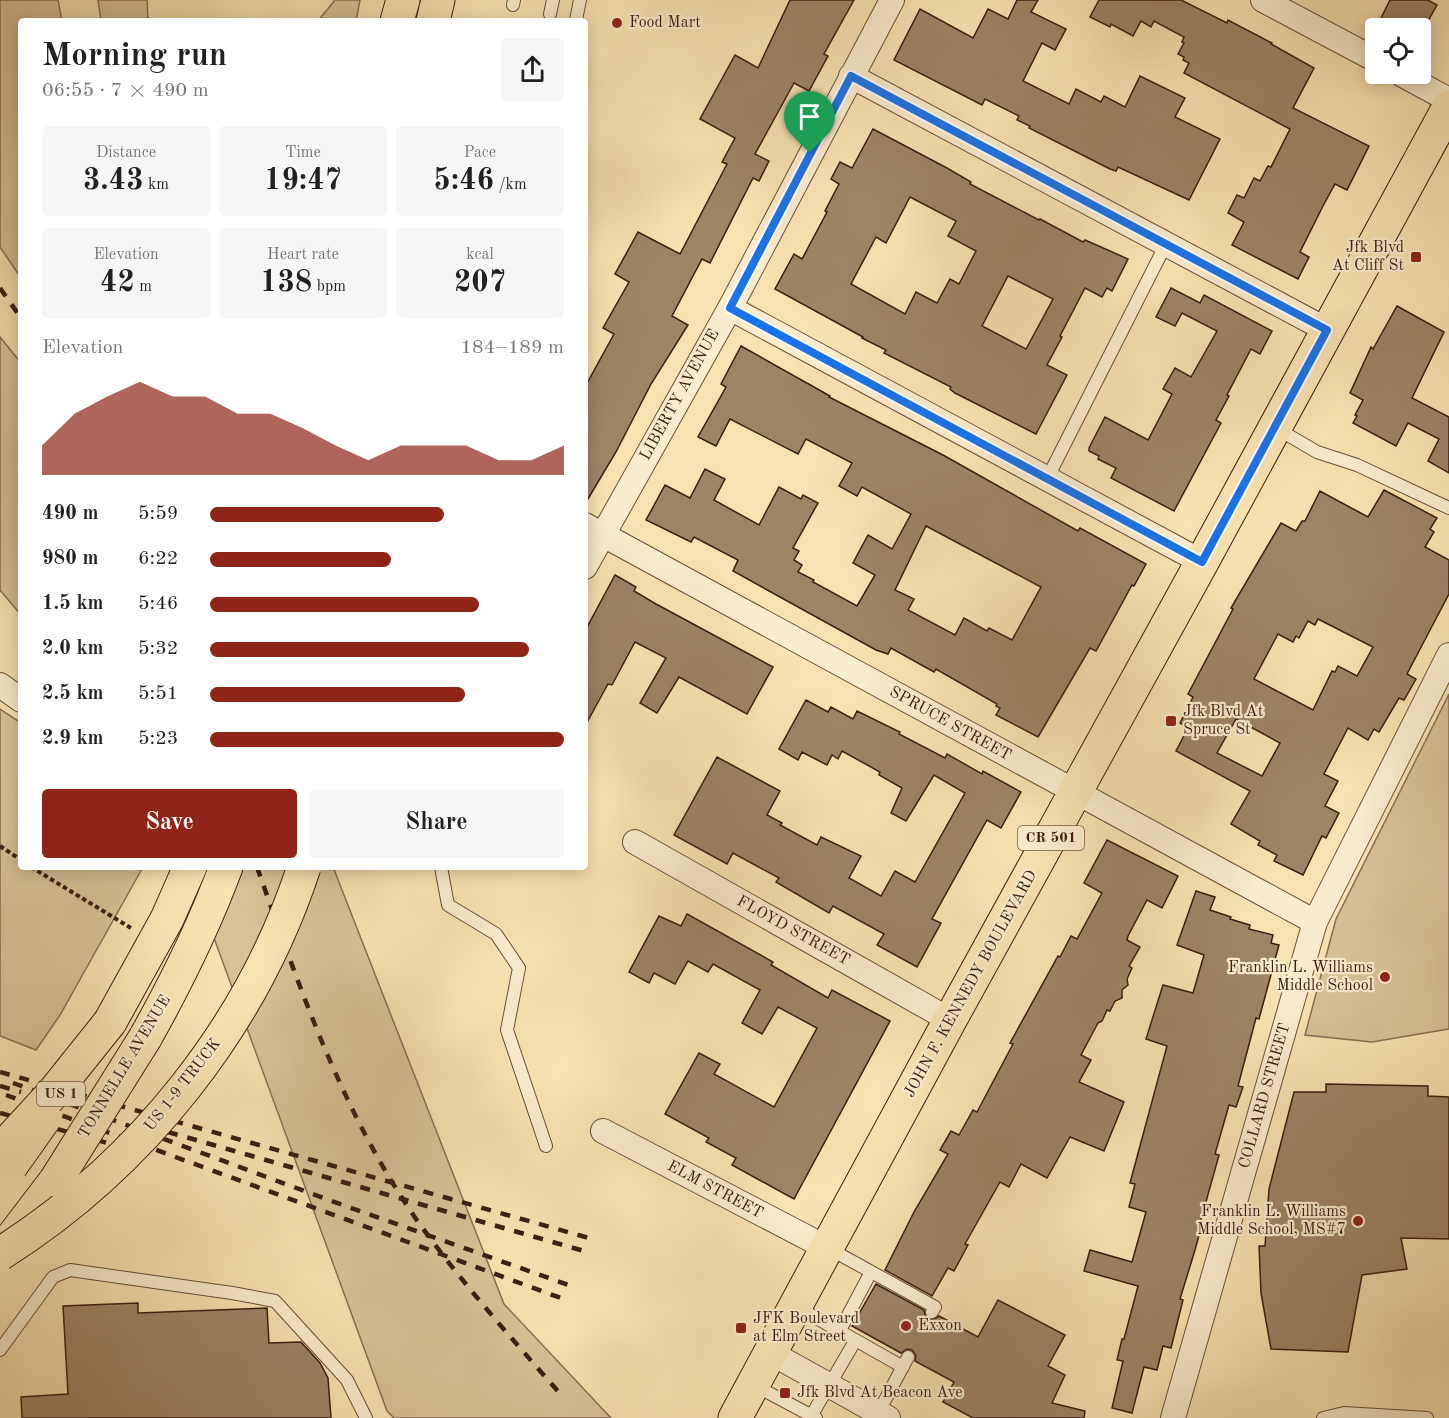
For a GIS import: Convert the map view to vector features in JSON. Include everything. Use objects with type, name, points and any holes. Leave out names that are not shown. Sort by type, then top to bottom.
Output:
[{"type":"main road","points":[[398,18],[403,0]]},
{"type":"main road","points":[[434,18],[438,0]]},
{"type":"main road","name":"JOHN F. KENNEDY BOULEVARD","points":[[735,1418],[1449,107]]},
{"type":"main road","points":[[4,1166],[54,1092],[110,1022],[168,919],[189,870]]},
{"type":"main road","name":"TONNELLE AVENUE","points":[[0,1254],[56,1180],[145,1038],[181,970],[225,870]]},
{"type":"main road","name":"US 1-9 TRUCK","points":[[0,1254],[44,1224],[106,1173],[133,1148],[187,1085],[226,1029],[257,976],[286,914],[303,870]]},
{"type":"street","name":"LIBERTY AVENUE","points":[[588,555],[594,530],[730,308],[891,0]]},
{"type":"street","points":[[1263,0],[1365,54]]},
{"type":"street","points":[[851,76],[1327,330]]},
{"type":"street","points":[[1420,84],[1449,99]]},
{"type":"street","points":[[730,308],[1202,562]]},
{"type":"street","name":"SPRUCE STREET","points":[[594,530],[1315,922]]},
{"type":"street","name":"COLLARD STREET","points":[[1173,1418],[1315,922],[1449,655]]},
{"type":"street","points":[[0,685],[18,698]]},
{"type":"street","name":"FLOYD STREET","points":[[635,842],[950,1020]]},
{"type":"street","name":"ELM STREET","points":[[603,1131],[827,1248]]},
{"type":"street","points":[[771,1353],[883,1415]]},
{"type":"lane","points":[[550,14],[553,0]]},
{"type":"lane","points":[[576,18],[580,0]]},
{"type":"lane","points":[[1047,480],[1166,244]]},
{"type":"lane","points":[[1275,427],[1317,452],[1357,465],[1449,508]]},
{"type":"lane","points":[[442,870],[448,905],[496,934],[519,968],[507,1030],[546,1146]]},
{"type":"lane","points":[[827,1248],[899,1290],[935,1306],[932,1312]]},
{"type":"lane","points":[[0,1350],[52,1277],[70,1270],[243,1295],[275,1301],[347,1380],[366,1418]]},
{"type":"lane","points":[[839,1332],[871,1272]]},
{"type":"lane","points":[[796,1306],[855,1341],[870,1342],[906,1362],[883,1415]]},
{"type":"lane","points":[[754,1385],[812,1417],[855,1341]]},
{"type":"lane","points":[[1323,1418],[1344,1413],[1427,1418]]},
{"type":"path","points":[[0,846],[18,858]]},
{"type":"path","points":[[36,870],[155,942]]},
{"type":"shaded area","points":[[0,0],[58,0],[61,18],[18,18],[18,274],[0,247]]},
{"type":"shaded area","points":[[98,0],[147,0],[148,18],[101,18]]},
{"type":"shaded area","points":[[335,0],[360,0],[357,18],[320,18]]},
{"type":"shaded area","points":[[0,337],[18,359],[18,611],[0,590]]},
{"type":"shaded area","points":[[1449,694],[1449,1029],[1372,1042],[1305,1035],[1336,919]]},
{"type":"shaded area","points":[[0,709],[18,721],[18,870],[141,870],[60,1015],[36,1050],[0,1036]]},
{"type":"shaded area","points":[[189,870],[334,870],[504,1304],[611,1418],[394,1418],[387,1411]]},
{"type":"building","points":[[790,0],[854,0],[824,54],[828,56],[809,91],[794,83],[755,154],[769,161],[759,181],[753,178],[710,263],[702,259],[672,316],[688,325],[651,384],[616,452],[588,499],[588,382],[614,334],[603,328],[629,282],[615,274],[638,232],[680,254],[727,164],[722,162],[735,138],[700,119],[735,55],[758,68]]},
{"type":"building","points":[[1017,0],[1038,0],[1031,12],[1066,29],[1055,50],[1042,43],[1023,81],[1069,104],[1076,89],[1101,102],[1104,96],[1125,107],[1140,76],[1185,98],[1175,117],[1220,139],[1189,200],[1118,167],[1116,171],[1110,169],[1029,128],[1030,126],[1017,120],[1019,116],[985,99],[982,105],[894,60],[920,9],[973,38],[988,9],[1008,19]]},
{"type":"building","points":[[1099,0],[1181,0],[1227,23],[1228,20],[1314,68],[1293,108],[1369,146],[1347,190],[1335,184],[1323,206],[1300,252],[1309,257],[1298,279],[1232,245],[1244,222],[1228,213],[1237,195],[1244,198],[1254,178],[1260,181],[1268,166],[1271,167],[1290,129],[1184,73],[1189,63],[1178,54],[1184,43],[1182,42],[1184,37],[1154,21],[1151,27],[1141,21],[1133,36],[1111,24],[1110,27],[1090,17]]},
{"type":"building","points":[[1390,0],[1428,0],[1437,5],[1430,18],[1381,18]]},
{"type":"building","points":[[873,129],[1039,220],[1083,242],[1085,240],[1128,259],[1112,291],[1107,288],[1102,297],[1085,288],[1047,365],[1067,375],[1036,434],[955,393],[950,389],[951,387],[884,353],[886,350],[775,289],[794,254],[802,259],[827,212],[825,211],[839,184],[831,179],[840,162],[852,168]],"holes":[[[910,197],[956,221],[948,236],[976,251],[959,284],[950,279],[937,303],[916,292],[905,314],[851,284],[876,237],[886,243]],[[1008,276],[1053,299],[1026,349],[982,326]]]},
{"type":"building","points":[[1171,288],[1200,303],[1204,295],[1272,331],[1260,354],[1251,349],[1216,420],[1221,423],[1174,511],[1111,478],[1116,468],[1098,459],[1099,456],[1089,451],[1105,417],[1148,440],[1172,394],[1163,389],[1175,368],[1191,377],[1217,331],[1182,313],[1175,326],[1156,317]]},
{"type":"building","points":[[1397,306],[1444,332],[1412,398],[1449,417],[1449,473],[1428,461],[1439,439],[1408,423],[1396,446],[1353,423],[1363,400],[1350,393],[1371,347],[1373,349]]},
{"type":"building","points":[[741,346],[829,397],[943,455],[1078,531],[1080,528],[1146,564],[1096,651],[1090,648],[1038,737],[996,715],[1000,708],[996,706],[997,704],[936,669],[934,672],[891,648],[888,654],[876,650],[733,571],[738,560],[694,537],[691,542],[646,520],[665,485],[690,498],[705,469],[725,479],[714,500],[759,525],[779,487],[801,499],[803,495],[818,503],[793,548],[799,551],[794,560],[802,565],[798,572],[857,606],[875,575],[853,563],[868,535],[892,549],[911,514],[862,487],[857,496],[839,486],[852,463],[806,439],[798,454],[730,419],[716,446],[698,437],[726,387],[721,384]],"holes":[[[926,526],[1041,587],[1012,640],[989,628],[987,631],[964,618],[955,635],[908,610],[914,599],[895,590]]]},
{"type":"building","points":[[1384,490],[1437,518],[1430,529],[1434,532],[1425,547],[1449,560],[1449,594],[1407,674],[1416,679],[1404,700],[1399,698],[1379,732],[1374,729],[1368,740],[1348,728],[1324,774],[1338,781],[1325,806],[1339,813],[1326,838],[1322,836],[1303,875],[1274,861],[1277,855],[1258,845],[1260,841],[1231,824],[1250,791],[1176,751],[1188,728],[1180,723],[1193,697],[1188,694],[1233,609],[1231,608],[1281,523],[1296,531],[1302,521],[1305,521],[1320,491],[1368,517]],"holes":[[[1318,619],[1373,647],[1357,676],[1338,666],[1335,672],[1332,671],[1313,710],[1254,679],[1278,634],[1293,642],[1296,636],[1299,638],[1308,621],[1315,625]],[[1236,719],[1280,743],[1262,776],[1217,753]]]},
{"type":"building","points":[[615,575],[636,587],[634,591],[656,604],[773,667],[747,714],[679,677],[657,713],[640,703],[666,658],[635,642],[612,685],[608,684],[588,721],[588,625]]},
{"type":"building","points":[[806,700],[828,712],[831,707],[853,719],[857,711],[945,758],[947,754],[982,774],[983,771],[1021,792],[1001,828],[987,820],[932,919],[941,923],[917,967],[877,945],[884,934],[833,906],[829,913],[776,882],[779,878],[733,853],[727,864],[674,835],[717,757],[780,791],[767,815],[782,823],[780,825],[817,845],[821,837],[861,856],[849,878],[881,896],[895,871],[915,882],[965,793],[934,775],[906,821],[891,813],[902,788],[879,775],[880,772],[842,751],[838,759],[832,755],[827,765],[802,752],[798,760],[779,749]]},
{"type":"building","points":[[1107,840],[1178,876],[1162,908],[1147,900],[1127,940],[1140,947],[1129,966],[1132,968],[1127,979],[1128,985],[1122,990],[1122,998],[1115,1001],[1110,1011],[1107,1010],[1102,1021],[1098,1023],[1081,1055],[1091,1060],[1079,1082],[1124,1102],[1104,1151],[1070,1137],[1047,1178],[1021,1164],[1009,1187],[1000,1182],[965,1244],[968,1245],[954,1271],[948,1268],[932,1296],[885,1270],[914,1212],[948,1154],[940,1150],[951,1131],[959,1135],[973,1110],[977,1112],[1013,1044],[1010,1043],[1058,956],[1060,957],[1071,936],[1077,939],[1102,893],[1084,883]]},
{"type":"building","points":[[1196,891],[1215,897],[1210,910],[1250,925],[1249,929],[1273,935],[1271,943],[1279,945],[1238,1086],[1243,1087],[1236,1107],[1229,1105],[1215,1154],[1219,1155],[1180,1299],[1183,1300],[1171,1348],[1163,1346],[1157,1370],[1144,1367],[1132,1413],[1112,1408],[1123,1361],[1117,1360],[1138,1286],[1084,1271],[1090,1250],[1132,1262],[1146,1212],[1129,1207],[1135,1184],[1130,1183],[1167,1046],[1146,1039],[1163,985],[1193,993],[1204,955],[1177,945]]},
{"type":"building","points":[[687,914],[773,962],[771,965],[828,998],[832,990],[890,1021],[794,1199],[732,1165],[736,1158],[706,1142],[709,1138],[665,1114],[699,1053],[720,1064],[714,1074],[774,1107],[817,1028],[778,1007],[762,1034],[742,1023],[760,990],[713,964],[708,972],[688,961],[675,984],[654,973],[649,983],[629,972],[659,916],[681,926]]},
{"type":"building","name":"Franklin L. Williams Middle School, MS#7","points":[[1326,1084],[1428,1086],[1428,1096],[1449,1097],[1449,1239],[1401,1238],[1407,1269],[1362,1275],[1348,1352],[1271,1349],[1261,1293],[1259,1246],[1265,1246],[1269,1189],[1294,1092],[1326,1092]]},
{"type":"building","points":[[876,1284],[924,1310],[928,1319],[935,1319],[939,1316],[978,1337],[998,1300],[1065,1335],[1048,1366],[1065,1375],[1052,1403],[1085,1411],[1084,1418],[973,1418],[943,1402],[954,1382],[915,1361],[916,1356],[912,1350],[907,1349],[901,1353],[852,1326]]},
{"type":"building","points":[[138,1303],[138,1313],[267,1308],[269,1343],[301,1342],[320,1363],[328,1378],[331,1418],[22,1418],[21,1397],[68,1394],[63,1306]]},
{"type":"railway","points":[[0,288],[18,314]]},
{"type":"railway","points":[[258,870],[325,1049],[366,1136],[390,1178],[416,1219],[451,1265],[564,1398]]},
{"type":"railway","points":[[0,1072],[589,1238]]},
{"type":"railway","points":[[13,1083],[326,1199],[574,1287]]},
{"type":"railway","points":[[0,1086],[21,1092]]},
{"type":"railway","points":[[6,1095],[569,1301]]},
{"type":"railway","points":[[0,1113],[136,1151]]},
{"type":"railway","points":[[168,1132],[584,1251]]},
{"type":"place","name":"Food Mart","points":[[617,23]]},
{"type":"place","name":"Jfk Blvd At Cliff St","points":[[1416,257]]},
{"type":"place","name":"Jfk Blvd At Spruce St","points":[[1171,721]]},
{"type":"place","name":"Franklin L. Williams Middle School","points":[[1385,977]]},
{"type":"place","name":"Franklin L. Williams Middle School, MS#7","points":[[1358,1221]]},
{"type":"place","name":"Exxon","points":[[906,1326]]},
{"type":"place","name":"JFK Boulevard at Elm Street","points":[[741,1328]]},
{"type":"place","name":"Jfk Blvd At Beacon Ave","points":[[785,1393]]},
{"type":"route","points":[[851,76],[1327,330],[1202,562],[730,308],[810,153],[851,76]]}]
